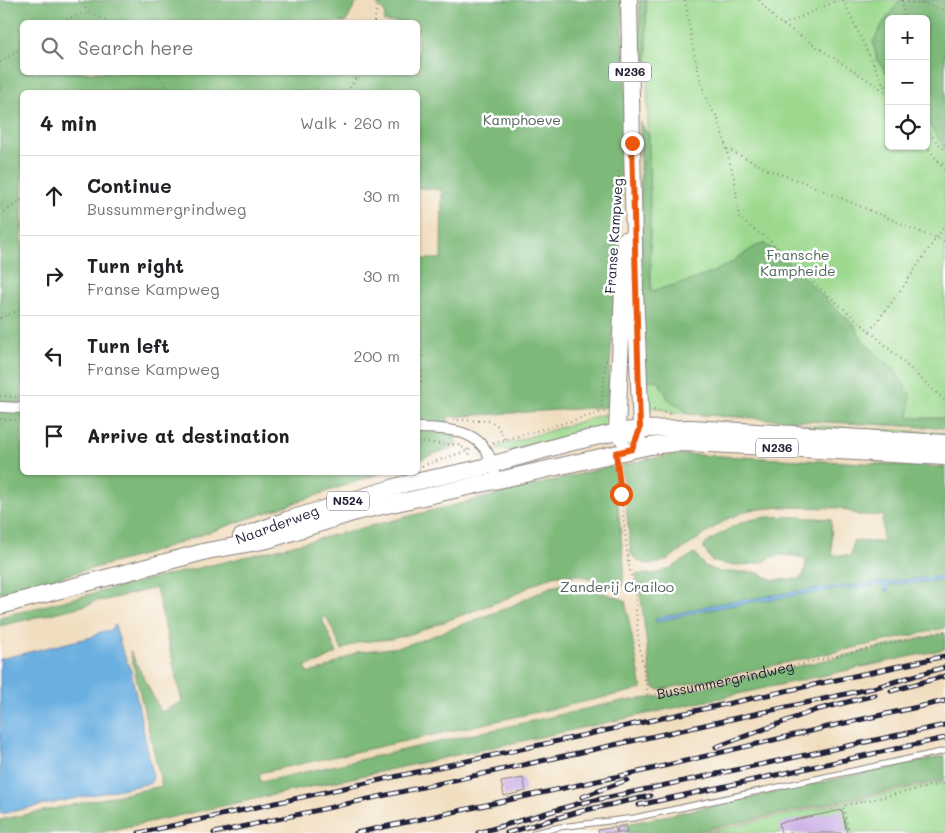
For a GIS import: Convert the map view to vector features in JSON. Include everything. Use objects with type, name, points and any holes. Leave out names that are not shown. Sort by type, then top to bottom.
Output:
[{"type":"main road","name":"Franse Kampweg","points":[[624,451],[640,429],[629,0]]},
{"type":"main road","name":"Franse Kampweg","points":[[617,432],[623,272],[632,143]]},
{"type":"main road","name":"N236","points":[[617,432],[640,429],[691,428],[923,449]]},
{"type":"main road","points":[[617,432],[624,451]]},
{"type":"main road","name":"N524","points":[[495,472],[565,444],[617,432]]},
{"type":"main road","name":"N236","points":[[624,451],[677,443],[923,449]]},
{"type":"main road","points":[[923,449],[945,443]]},
{"type":"main road","points":[[923,449],[945,456]]},
{"type":"main road","name":"N524","points":[[495,472],[624,451]]},
{"type":"main road","name":"Naarderweg","points":[[0,606],[207,551],[268,540],[356,512],[495,472]]},
{"type":"street","points":[[0,407],[20,408]]},
{"type":"street","points":[[420,428],[452,429],[475,437],[484,446],[495,472]]},
{"type":"lane","points":[[534,833],[560,827],[634,818],[945,751]]},
{"type":"path","points":[[79,0],[90,15]]},
{"type":"path","points":[[374,20],[379,0]]},
{"type":"path","points":[[685,0],[693,49],[701,82],[708,102],[717,118],[727,149],[735,182],[739,218],[768,238],[811,280],[945,401]]},
{"type":"path","points":[[759,0],[776,20],[885,91]]},
{"type":"path","points":[[783,25],[838,0]]},
{"type":"path","points":[[843,0],[885,88]]},
{"type":"path","points":[[904,15],[902,1],[945,10]]},
{"type":"path","points":[[65,20],[75,14],[98,16],[106,20]]},
{"type":"path","points":[[0,62],[20,49]]},
{"type":"path","points":[[159,75],[169,90]]},
{"type":"path","points":[[348,90],[358,75]]},
{"type":"path","points":[[930,134],[945,151]]},
{"type":"path","points":[[727,149],[771,171],[806,183],[945,241]]},
{"type":"path","points":[[930,150],[945,171]]},
{"type":"path","points":[[936,159],[945,164]]},
{"type":"path","name":"Franse Kampweg","points":[[615,233],[619,161]]},
{"type":"path","points":[[0,215],[20,201]]},
{"type":"path","points":[[870,332],[945,225]]},
{"type":"path","points":[[0,318],[20,310]]},
{"type":"path","points":[[420,330],[422,355],[420,382]]},
{"type":"path","points":[[445,420],[490,421],[496,424],[506,440],[601,411],[606,359]]},
{"type":"path","points":[[0,396],[20,397]]},
{"type":"path","points":[[0,419],[20,421]]},
{"type":"path","points":[[420,442],[458,445],[468,450],[420,467]]},
{"type":"path","name":"Bussummergrindweg","points":[[624,451],[628,561],[635,592],[638,637],[648,696],[745,677],[945,631]]},
{"type":"path","points":[[849,833],[842,806],[945,783]]},
{"type":"green space","name":"Kamphoeve","points":[[0,0],[358,0],[347,20],[20,20],[20,75],[420,75],[420,20],[384,20],[385,13],[375,2],[362,0],[622,0],[627,123],[607,407],[447,417],[457,446],[420,459],[420,259],[441,259],[442,190],[420,188],[420,90],[20,90],[20,475],[375,475],[143,555],[0,593]]},
{"type":"green space","points":[[639,0],[646,0],[647,65],[640,65]]},
{"type":"green space","name":"Fransche Kampheide","points":[[646,0],[945,0],[945,428],[673,413],[648,407],[645,381],[657,380],[651,291]]},
{"type":"green space","points":[[900,0],[945,0],[945,149],[930,125],[930,15],[889,15]]},
{"type":"green space","points":[[885,20],[885,71],[877,60],[873,42]]},
{"type":"green space","points":[[640,121],[649,136],[651,291],[706,275],[763,243],[777,252],[855,326],[863,341],[893,368],[910,395],[909,418],[945,418],[945,428],[690,414],[668,399],[658,380],[645,381],[641,289]]},
{"type":"green space","points":[[605,414],[613,414],[612,420],[606,428],[516,450],[501,450],[496,447]]},
{"type":"green space","points":[[766,423],[945,433],[945,438],[825,432]]},
{"type":"green space","points":[[680,454],[945,467],[945,628],[660,690],[654,688],[651,679],[642,605],[636,574],[654,574],[667,570],[695,553],[704,566],[720,572],[756,572],[773,580],[799,579],[803,576],[806,565],[805,559],[779,555],[763,562],[730,565],[712,561],[704,549],[704,545],[731,527],[763,518],[786,516],[831,519],[832,555],[851,556],[853,541],[882,542],[883,515],[859,515],[840,508],[782,507],[749,510],[727,519],[667,560],[653,564],[643,563],[631,554],[622,466],[647,459]]},
{"type":"green space","points":[[612,466],[615,476],[624,567],[622,588],[578,575],[556,575],[508,598],[414,633],[392,639],[359,642],[342,650],[326,616],[322,619],[337,653],[320,662],[305,666],[308,673],[324,669],[357,652],[399,647],[422,640],[509,607],[548,588],[558,585],[571,585],[625,600],[642,689],[259,773],[261,782],[617,702],[666,696],[945,633],[945,649],[98,833],[0,833],[0,820],[162,786],[130,651],[161,712],[182,702],[156,588],[94,601],[91,604],[0,626],[0,617]]},
{"type":"green space","points":[[945,756],[945,779],[690,833],[624,833],[622,825]]},
{"type":"green space","points":[[945,781],[945,833],[701,833]]},
{"type":"water","points":[[945,576],[945,580],[889,585],[887,591],[884,590],[883,585],[833,590],[700,611],[656,622],[655,619],[711,605],[806,590]]},
{"type":"water","points":[[115,625],[122,650],[131,671],[153,776],[152,780],[150,783],[0,814],[0,659],[92,637],[100,632],[111,630]]},
{"type":"building","points":[[523,778],[526,791],[504,796],[501,782]]},
{"type":"building","points":[[842,810],[847,833],[781,833],[779,823]]},
{"type":"building","points":[[626,825],[627,833],[618,833],[617,827]]},
{"type":"building","points":[[615,827],[617,833],[599,833],[598,830]]},
{"type":"railway","points":[[139,833],[945,656]]},
{"type":"railway","points":[[214,833],[873,688],[945,667]]},
{"type":"railway","points":[[891,691],[945,676]]},
{"type":"railway","points":[[716,747],[816,710],[875,695]]},
{"type":"railway","points":[[356,833],[643,771],[945,701]]},
{"type":"railway","points":[[478,833],[577,804],[945,725]]},
{"type":"railway","points":[[639,805],[945,738]]},
{"type":"railway","points":[[582,797],[627,780]]},
{"type":"railway","points":[[507,833],[581,811],[650,796]]},
{"type":"route","points":[[621,494],[616,453],[632,449],[640,429],[632,143]]},
{"type":"park label","name":"Zanderij Crailoo","points":[[617,587]]}]
